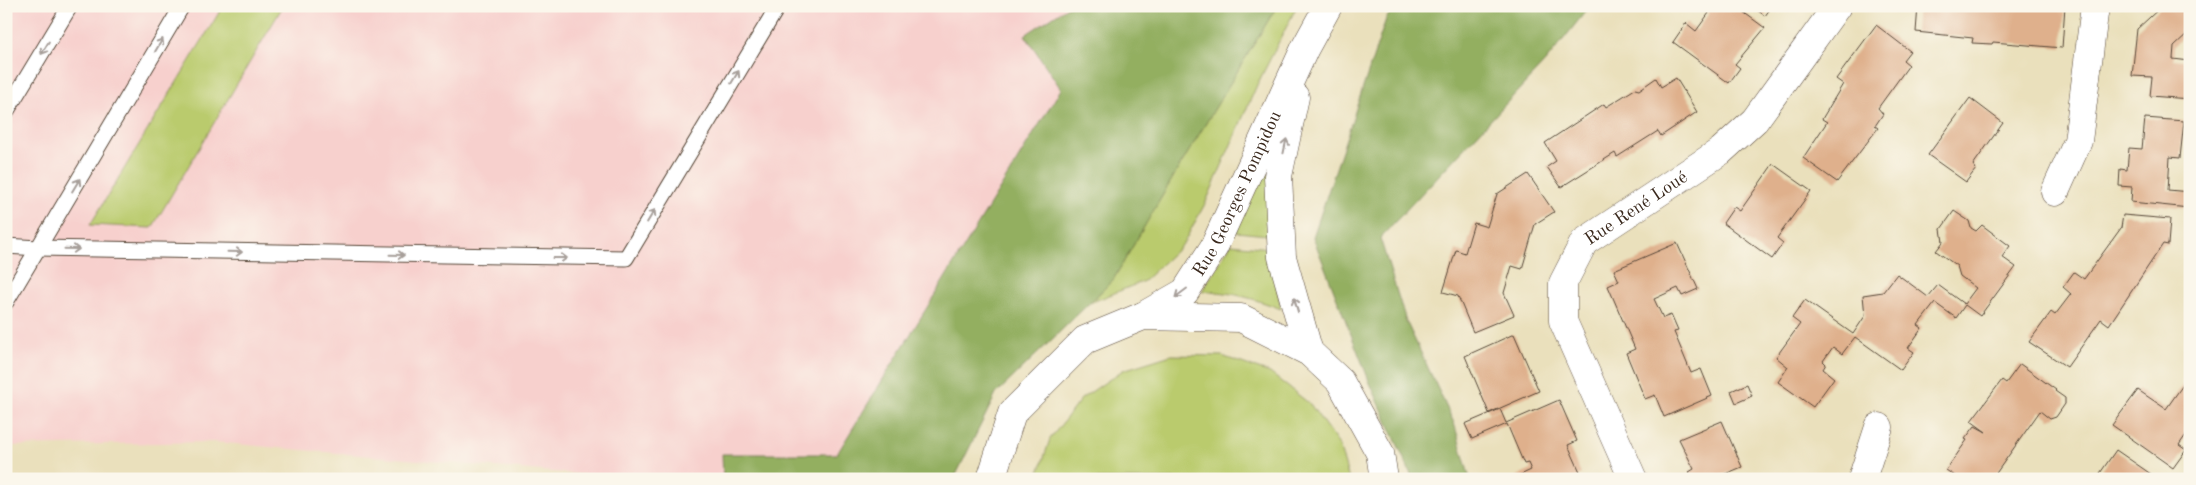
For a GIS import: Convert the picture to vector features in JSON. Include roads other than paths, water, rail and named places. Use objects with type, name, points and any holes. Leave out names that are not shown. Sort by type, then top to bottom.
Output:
[{"type":"main road","name":"Rue Georges Pompidou","points":[[990,479],[1012,413],[1084,340],[1143,316],[1185,292],[1214,247],[1305,48],[1328,6]]},
{"type":"main road","name":"Rue René Loué","points":[[1633,479],[1563,321],[1563,283],[1584,242],[1721,151],[1755,120],[1838,6]]},
{"type":"main road","points":[[2055,192],[2078,141],[2095,6]]},
{"type":"main road","name":"Rue Georges Pompidou","points":[[1305,48],[1278,176],[1282,257],[1309,352]]},
{"type":"main road","points":[[1143,316],[1241,318],[1309,352],[1340,381],[1380,453],[1384,479]]},
{"type":"main road","points":[[1862,479],[1879,427]]},
{"type":"lane","points":[[6,112],[70,6]]},
{"type":"lane","points":[[6,302],[182,6]]},
{"type":"lane","points":[[6,246],[626,258],[778,6]]}]
